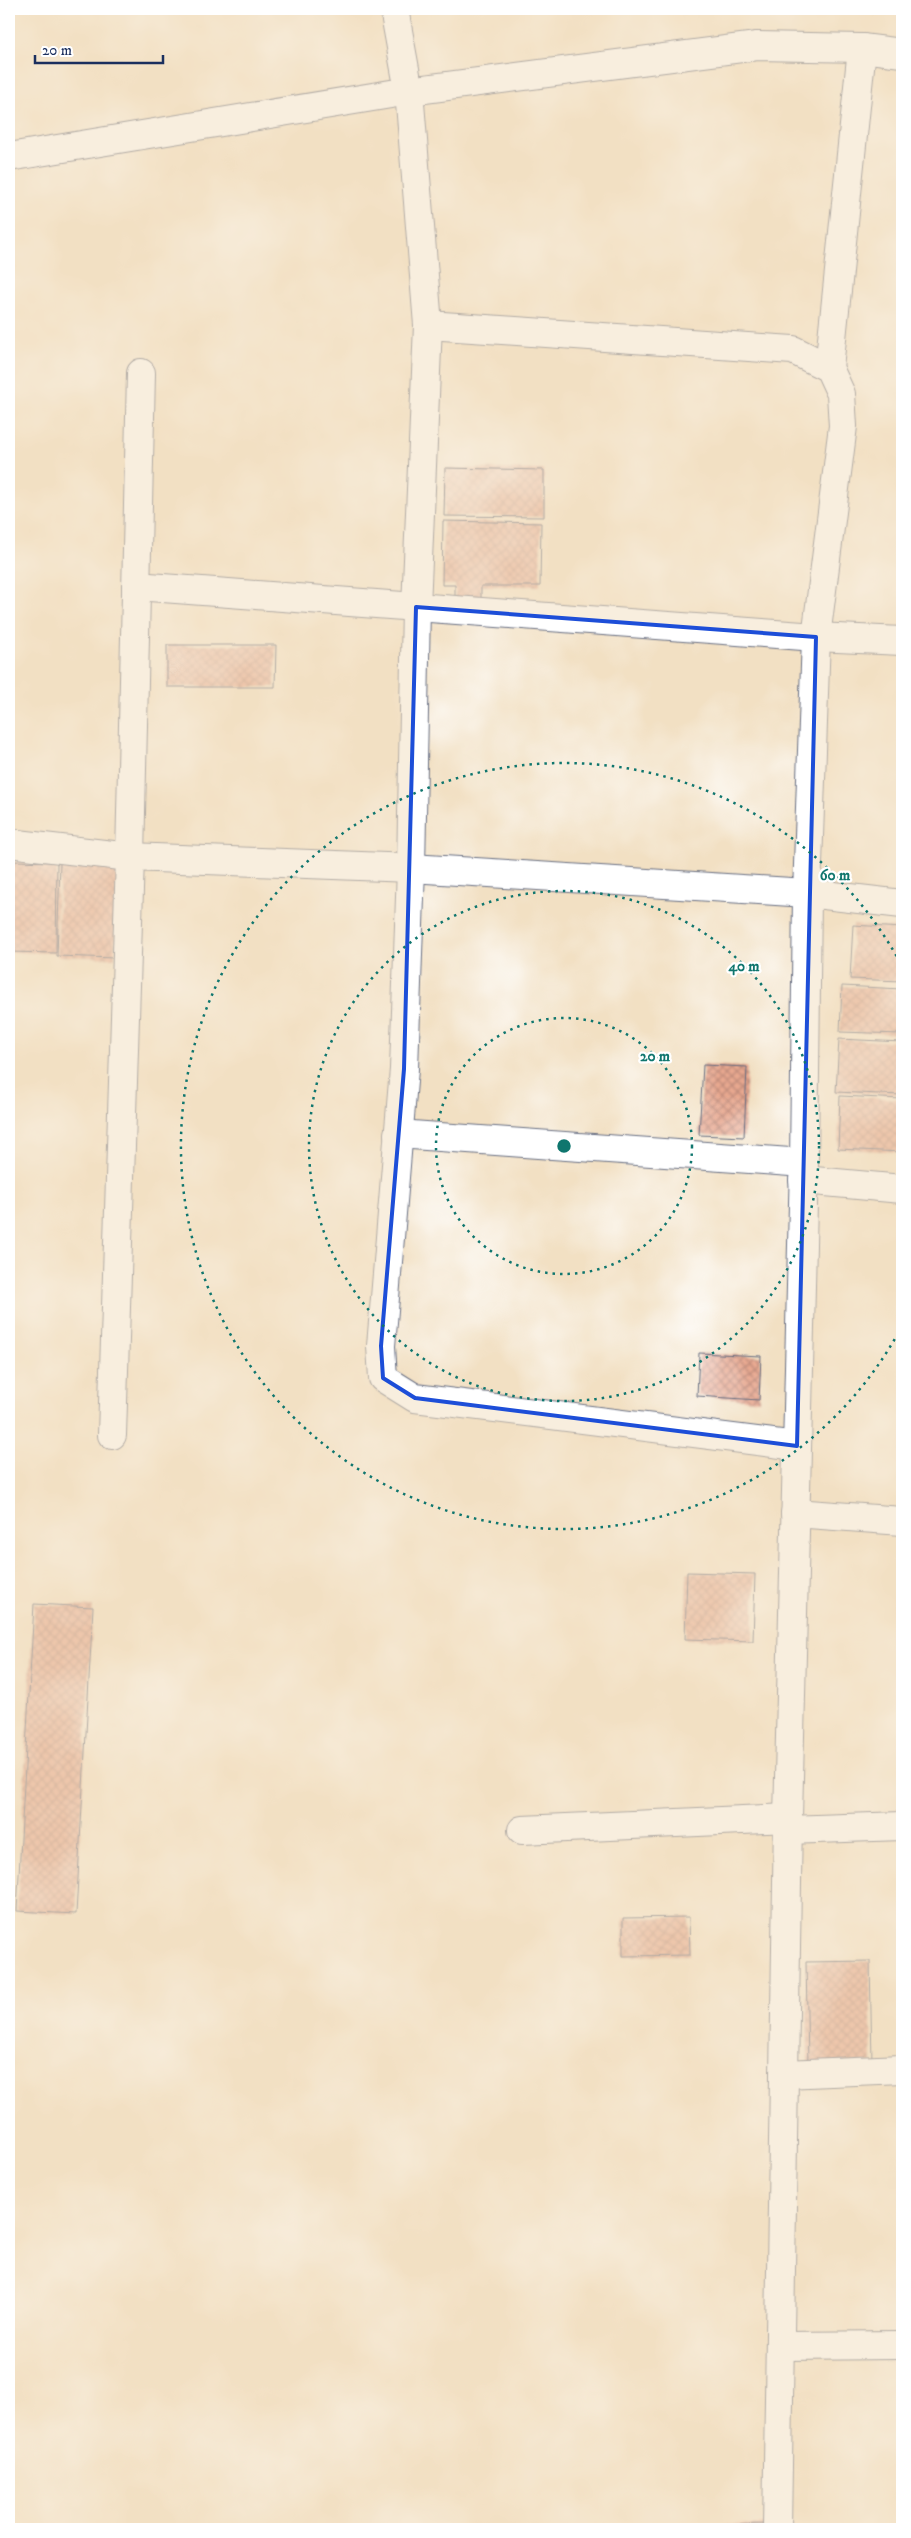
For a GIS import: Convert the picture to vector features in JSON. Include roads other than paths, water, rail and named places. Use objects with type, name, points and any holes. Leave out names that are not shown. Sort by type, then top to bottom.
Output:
[{"type":"street","points":[[394,9],[409,92],[428,325],[416,607],[411,868],[404,1070],[381,1346],[383,1378],[415,1398],[797,1446]]},
{"type":"street","points":[[9,157],[409,92],[757,46],[862,48],[902,53]]},
{"type":"street","points":[[777,2529],[788,1824],[804,1172],[807,893],[816,637],[843,426],[840,394],[828,368],[862,48]]},
{"type":"street","points":[[428,325],[793,350],[828,368]]},
{"type":"street","points":[[112,1436],[130,857],[141,373]]},
{"type":"street","points":[[136,586],[816,637],[902,641]]},
{"type":"street","points":[[9,843],[130,857],[411,868],[807,893],[902,904]]},
{"type":"street","points":[[398,1134],[804,1172],[902,1189]]},
{"type":"street","points":[[795,1514],[902,1521]]},
{"type":"street","points":[[522,1830],[788,1824],[902,1826]]},
{"type":"street","points":[[784,2074],[902,2069]]},
{"type":"street","points":[[780,2346],[902,2345]]}]
